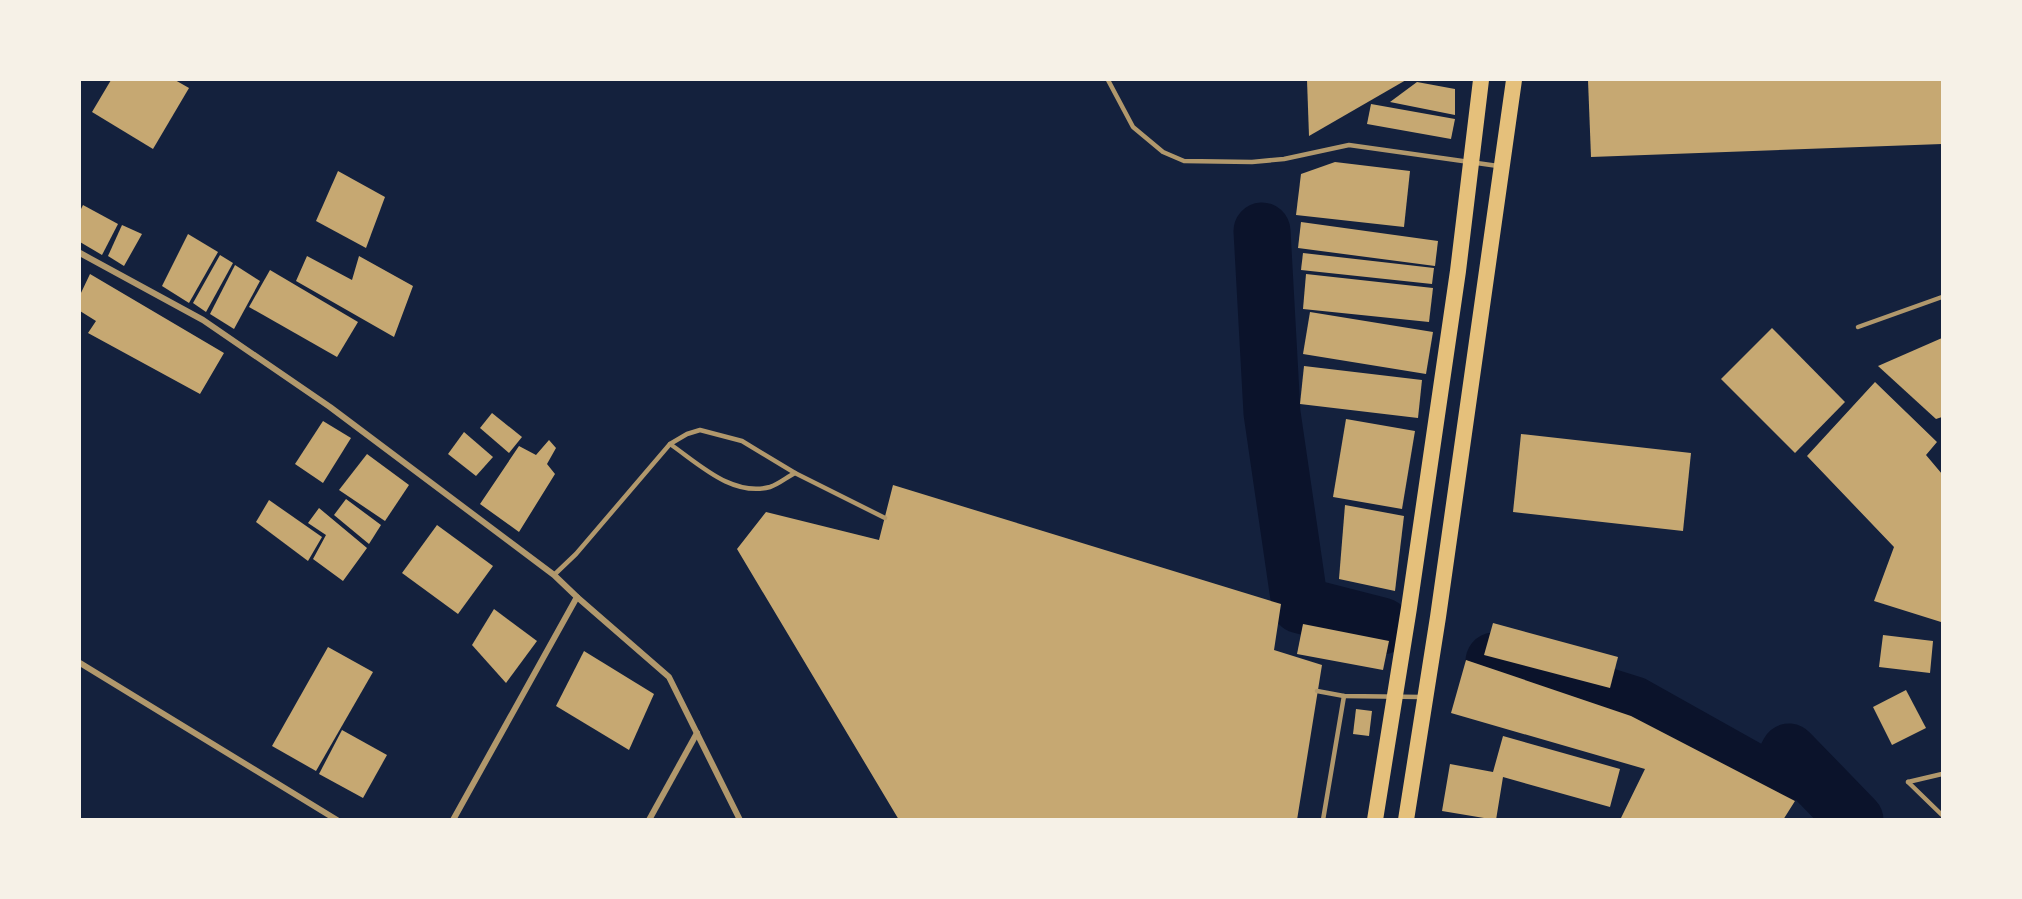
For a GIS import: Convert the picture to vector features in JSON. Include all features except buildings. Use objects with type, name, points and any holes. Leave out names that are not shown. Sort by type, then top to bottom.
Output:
[{"type":"highway","points":[[1375,819],[1393,695],[1409,608],[1458,271],[1480,80]]},
{"type":"highway","points":[[1406,819],[1438,617],[1514,80]]},
{"type":"street","points":[[80,253],[213,327],[339,414],[554,575],[576,597],[669,677],[740,819]]},
{"type":"street","points":[[453,819],[576,597]]},
{"type":"street","points":[[80,663],[337,819]]},
{"type":"street","points":[[649,819],[697,733]]},
{"type":"lane","points":[[1108,80],[1133,127],[1163,152],[1184,161],[1251,162],[1284,159],[1349,145],[1470,164],[1501,166]]},
{"type":"lane","points":[[1858,327],[1942,297]]},
{"type":"lane","points":[[554,575],[576,554],[670,444],[687,434],[700,430],[742,441],[795,473],[885,518]]},
{"type":"lane","points":[[670,444],[736,487],[752,489],[772,487],[795,473]]},
{"type":"lane","points":[[1317,691],[1344,696],[1424,697]]},
{"type":"lane","points":[[1323,819],[1344,696]]},
{"type":"lane","points":[[1942,774],[1908,782],[1942,815]]},
{"type":"waterway","points":[[1262,231],[1272,413],[1300,605],[1382,626]]},
{"type":"waterway","points":[[1494,661],[1634,705],[1773,783],[1789,752],[1855,820]]}]
